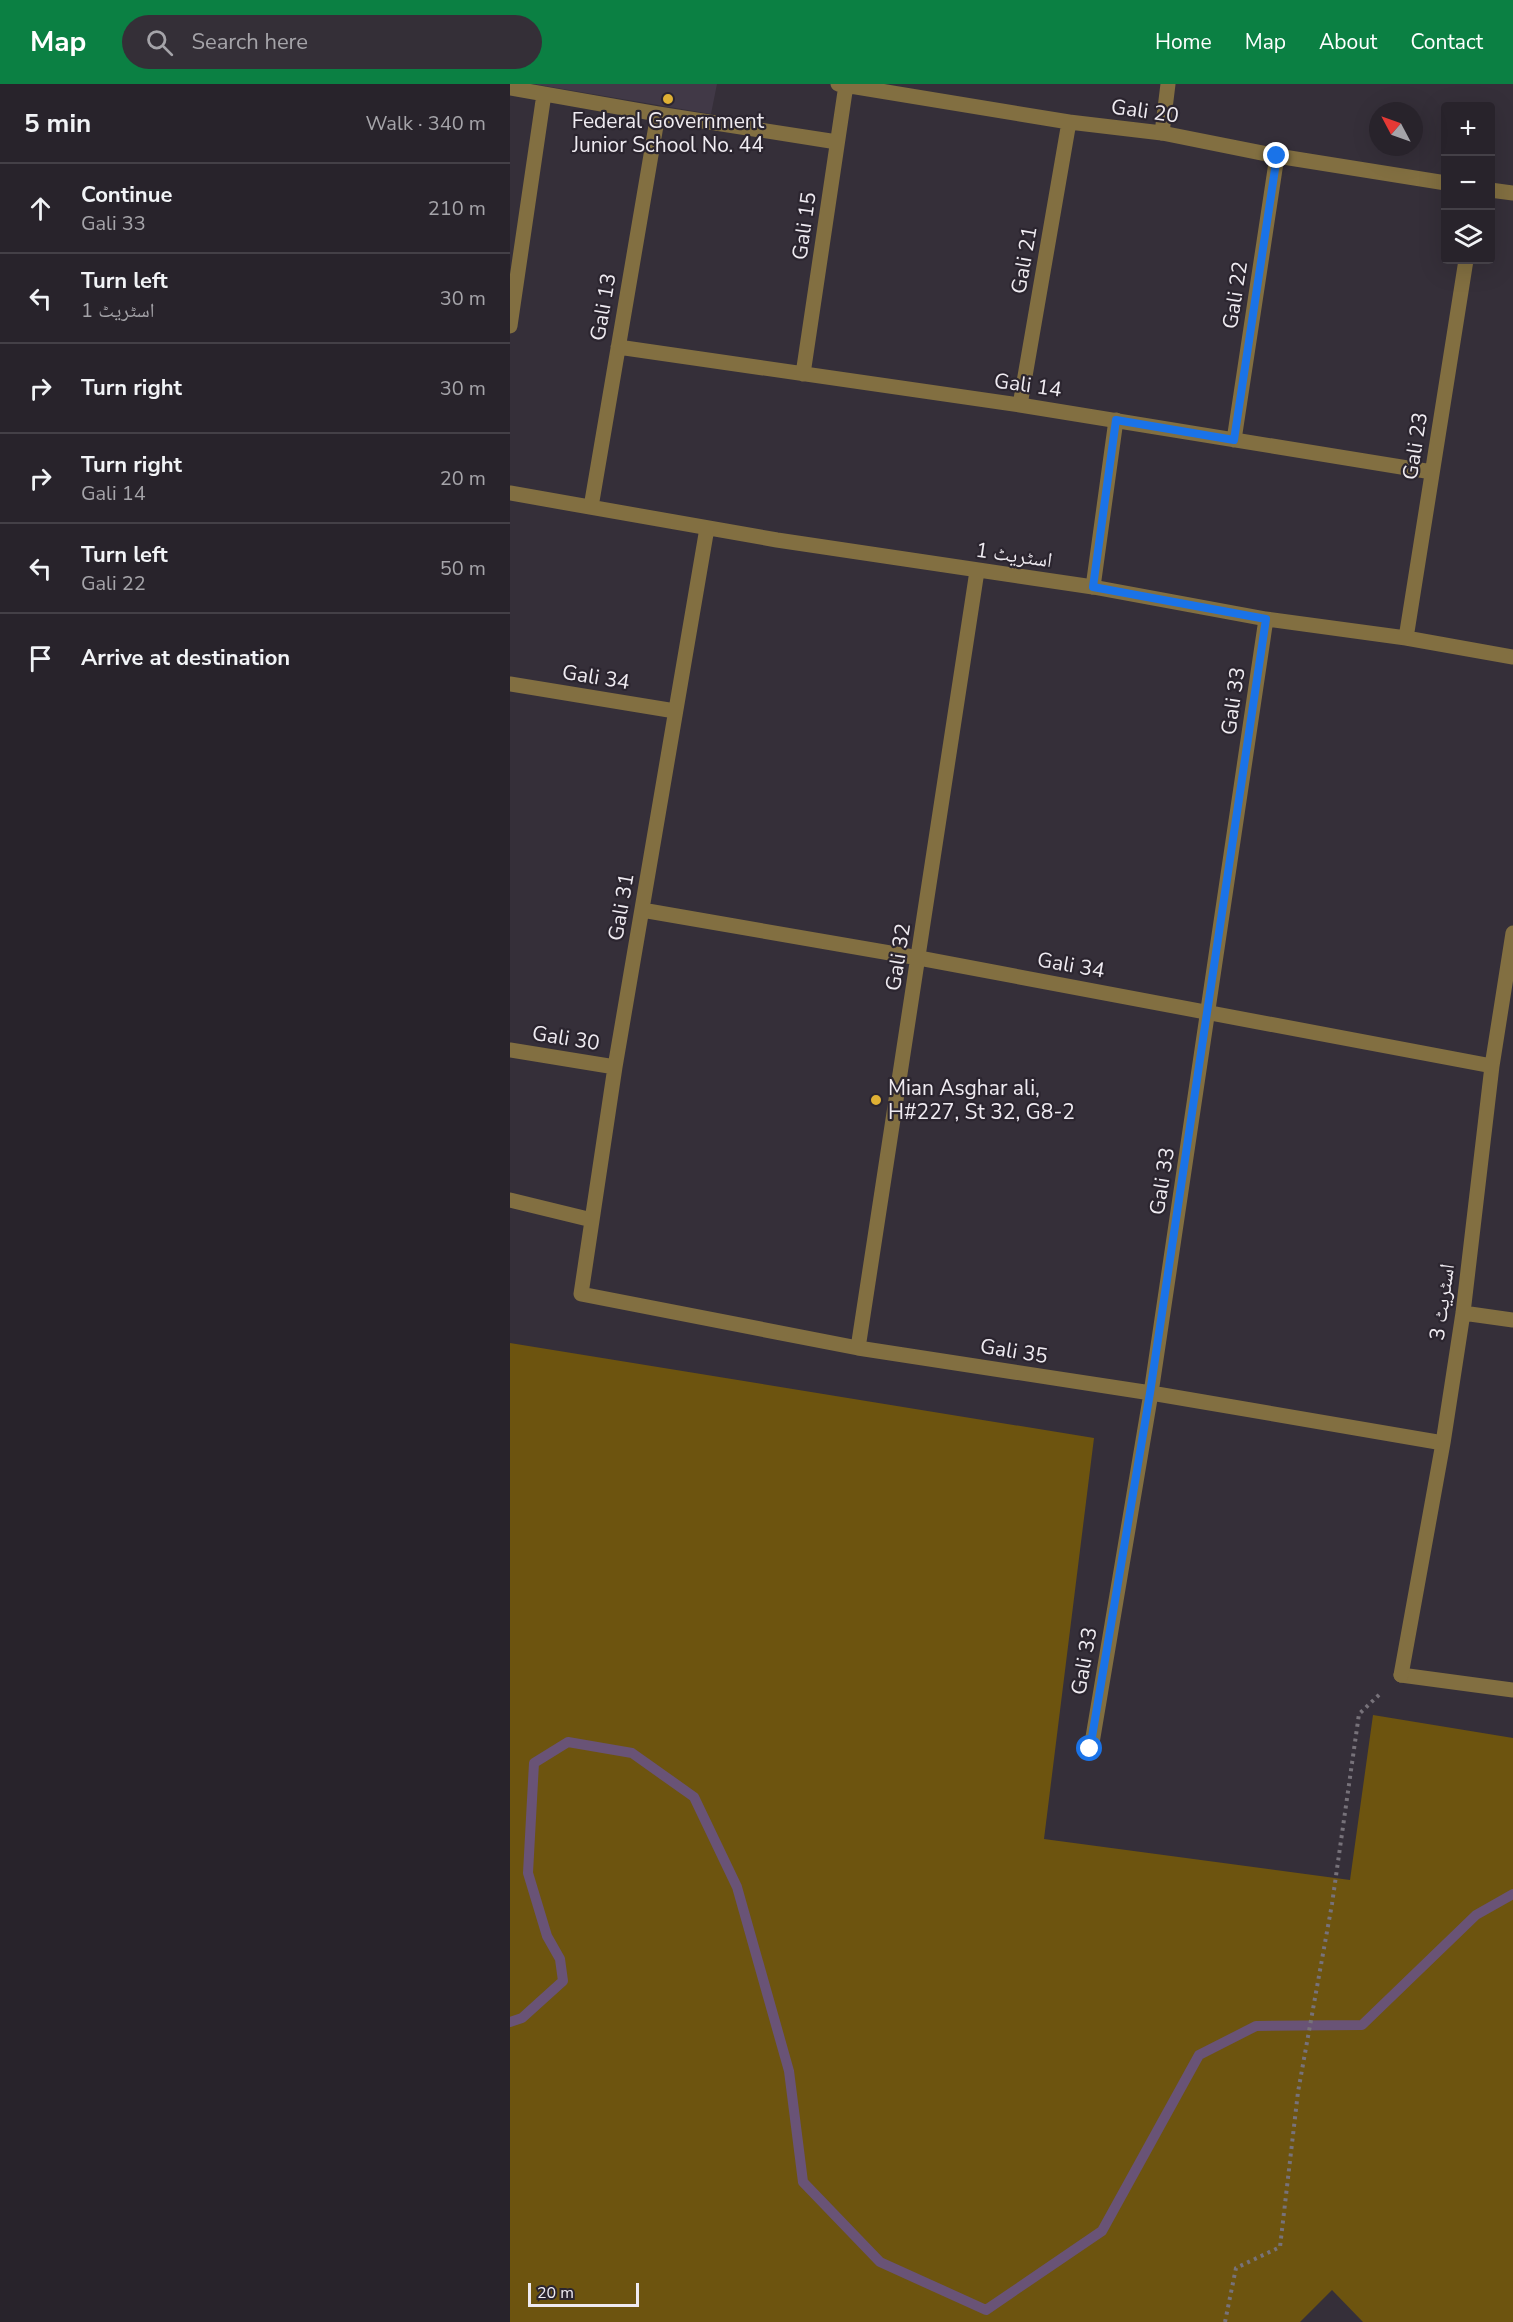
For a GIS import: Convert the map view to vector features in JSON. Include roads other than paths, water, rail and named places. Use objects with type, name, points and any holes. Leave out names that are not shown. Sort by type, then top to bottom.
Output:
[{"type":"street","name":"Gali 20","points":[[838,84],[1069,122],[1162,133],[1277,156],[1441,182]]},
{"type":"street","points":[[1162,133],[1168,84]]},
{"type":"street","name":"Gali 15","points":[[803,374],[846,85]]},
{"type":"street","points":[[510,88],[837,142]]},
{"type":"street","points":[[510,326],[544,94]]},
{"type":"street","name":"Gali 13","points":[[591,507],[658,114]]},
{"type":"street","name":"Gali 21","points":[[1020,405],[1069,122]]},
{"type":"street","name":"Gali 22","points":[[1234,440],[1277,156]]},
{"type":"street","points":[[1495,191],[1513,193]]},
{"type":"street","name":"Gali 23","points":[[1406,638],[1465,264]]},
{"type":"street","name":"Gali 14","points":[[618,347],[1020,405],[1432,472]]},
{"type":"street","points":[[1093,587],[1116,420]]},
{"type":"street","name":"اسٹریٹ 1","points":[[510,493],[706,528],[1093,587],[1266,619],[1406,638],[1513,657]]},
{"type":"street","name":"Gali 31","points":[[581,1294],[615,1067],[706,528]]},
{"type":"street","name":"Gali 32","points":[[858,1348],[977,571]]},
{"type":"street","name":"Gali 33","points":[[1090,1749],[1150,1393],[1209,1012],[1266,619]]},
{"type":"street","name":"Gali 34","points":[[510,684],[675,711]]},
{"type":"street","name":"Gali 34","points":[[642,910],[919,958],[1492,1066]]},
{"type":"street","name":"اسٹریٹ 3","points":[[1513,935],[1492,1066],[1463,1312],[1443,1443],[1401,1675],[1513,1690]]},
{"type":"street","name":"Gali 30","points":[[510,1050],[615,1067]]},
{"type":"street","points":[[510,1200],[592,1220]]},
{"type":"street","name":"Gali 35","points":[[581,1294],[858,1348],[1150,1393],[1443,1443]]},
{"type":"street","points":[[1463,1312],[1513,1320]]},
{"type":"waterway","points":[[510,2022],[522,2018],[563,1981],[560,1959],[547,1936],[528,1873],[534,1763],[568,1742],[632,1753],[694,1797],[737,1887],[789,2071],[803,2182],[880,2262],[986,2310],[1102,2231],[1199,2055],[1256,2026],[1362,2025],[1476,1915],[1513,1894]]},
{"type":"place","name":"Federal Government Junior School No. 44","points":[[668,99]]},
{"type":"place","name":"Mian Asghar ali, H#227, St 32, G8-2","points":[[876,1100]]}]
